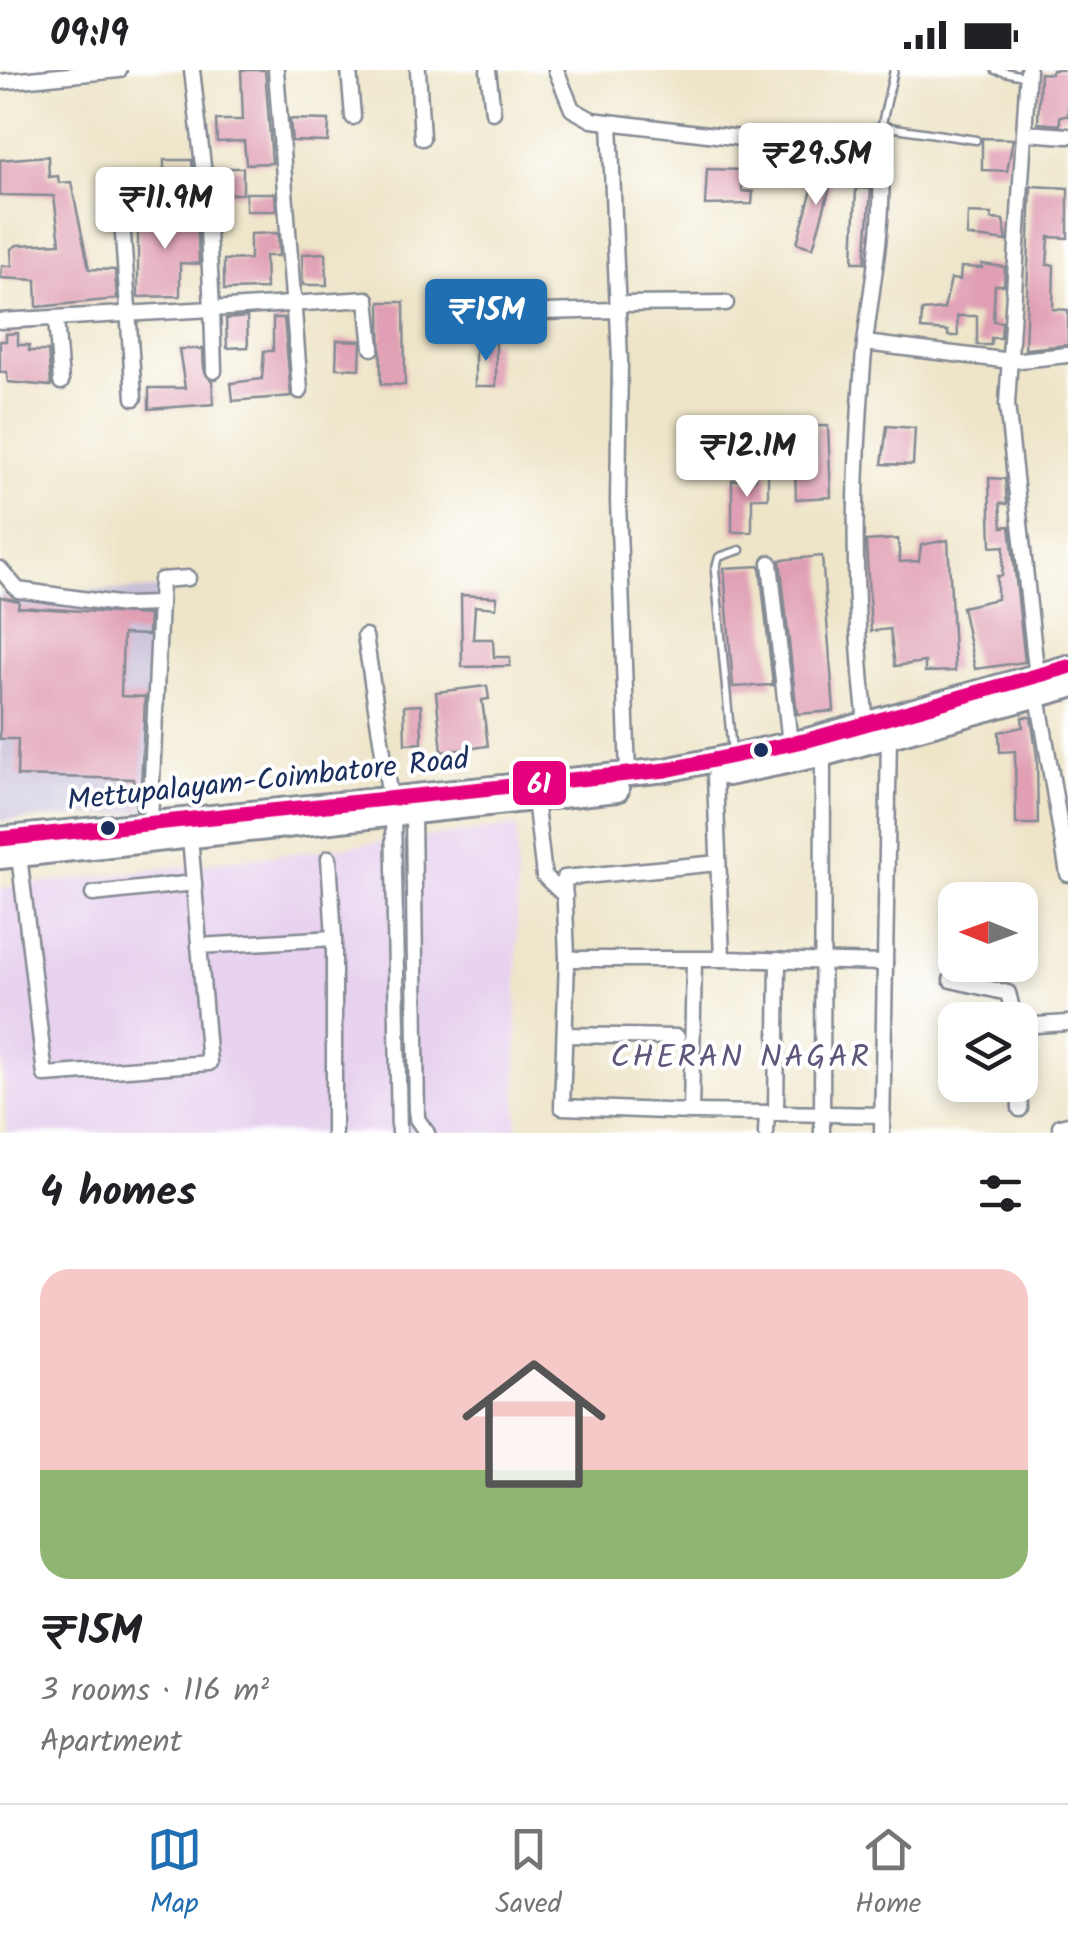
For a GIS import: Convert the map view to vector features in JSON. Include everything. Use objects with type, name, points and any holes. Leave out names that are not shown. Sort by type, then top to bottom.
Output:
[{"type":"highway","name":"Mettupalayam-Coimbatore Road","points":[[0,840],[150,824],[399,809],[733,758],[790,744],[823,745],[866,724],[1038,687],[1068,667]]},
{"type":"highway","points":[[10,856],[715,776],[823,745],[889,736],[1038,687],[1068,686]]},
{"type":"street","points":[[0,82],[120,70]]},
{"type":"street","points":[[192,70],[214,370]]},
{"type":"street","points":[[276,70],[300,391]]},
{"type":"street","points":[[349,70],[352,117]]},
{"type":"street","points":[[418,70],[422,138]]},
{"type":"street","points":[[488,70],[493,112]]},
{"type":"street","points":[[556,70],[572,109],[592,120],[790,144],[872,165],[881,173],[865,343],[854,551],[856,642],[866,724]]},
{"type":"street","points":[[1028,74],[1007,404],[1038,687],[1068,874]]},
{"type":"street","points":[[610,122],[628,774]]},
{"type":"street","points":[[1025,134],[1068,136]]},
{"type":"street","points":[[122,220],[134,398]]},
{"type":"street","points":[[0,321],[367,298],[372,348]]},
{"type":"street","points":[[504,312],[726,304]]},
{"type":"street","points":[[56,318],[61,382]]},
{"type":"street","points":[[865,343],[1011,361],[1067,355]]},
{"type":"street","points":[[770,564],[790,744]]},
{"type":"street","points":[[0,569],[18,590],[124,605],[160,604]]},
{"type":"street","points":[[150,824],[161,580],[188,578]]},
{"type":"street","points":[[365,636],[399,809],[417,1118],[427,1133]]},
{"type":"street","points":[[882,1133],[889,736]]},
{"type":"street","points":[[822,1133],[823,745]]},
{"type":"street","points":[[715,776],[722,959]]},
{"type":"street","points":[[535,799],[544,876],[565,896]]},
{"type":"street","points":[[399,809],[399,1133]]},
{"type":"street","points":[[10,856],[45,1075],[209,1063],[190,837]]},
{"type":"street","points":[[329,858],[334,938],[334,1133]]},
{"type":"street","points":[[718,862],[564,878],[567,959],[562,1107],[883,1115]]},
{"type":"street","points":[[93,894],[194,883]]},
{"type":"street","points":[[199,946],[334,938]]},
{"type":"street","points":[[567,959],[885,963]]},
{"type":"street","points":[[691,1112],[694,959]]},
{"type":"street","points":[[766,1133],[771,1113],[778,960]]},
{"type":"street","points":[[959,982],[1008,994],[1010,1002]]},
{"type":"street","points":[[1038,1025],[1068,1024]]},
{"type":"street","points":[[565,1035],[677,1037]]},
{"type":"street","points":[[1020,1102],[1020,1109]]},
{"type":"street","points":[[1061,1133],[1060,1126],[1068,1124]]},
{"type":"lane","points":[[872,165],[894,70]]},
{"type":"lane","points":[[995,70],[1028,74]]},
{"type":"lane","points":[[882,126],[976,140]]},
{"type":"lane","points":[[733,758],[715,571],[719,557],[740,550]]},
{"type":"shaded area","points":[[160,589],[145,813],[0,821],[0,593]]},
{"type":"shaded area","points":[[517,826],[517,1133],[7,1133],[0,1021],[0,888]]},
{"type":"building","points":[[241,70],[265,70],[272,163],[246,164],[244,141],[217,142],[216,120],[243,120]]},
{"type":"building","points":[[1052,70],[1068,70],[1068,116],[1060,116],[1060,125],[1038,123],[1040,73],[1051,74]]},
{"type":"building","points":[[290,119],[329,120],[328,142],[292,141]]},
{"type":"building","points":[[982,138],[1013,139],[1007,171],[982,170]]},
{"type":"building","points":[[48,156],[49,177],[58,176],[59,183],[71,182],[89,269],[115,270],[117,299],[37,307],[36,280],[1,278],[2,266],[12,266],[11,249],[17,245],[60,243],[54,196],[0,195],[0,160]]},
{"type":"building","points":[[164,160],[192,160],[194,184],[146,184],[146,174],[164,173]]},
{"type":"building","points":[[214,168],[243,168],[243,194],[217,194]]},
{"type":"building","points":[[818,168],[834,173],[813,248],[797,243]]},
{"type":"building","points":[[707,169],[742,170],[742,191],[753,192],[752,204],[705,205]]},
{"type":"building","points":[[1031,186],[1068,188],[1068,238],[1049,237],[1047,265],[1054,265],[1053,309],[1068,310],[1068,345],[1025,349]]},
{"type":"building","points":[[856,188],[871,189],[865,262],[853,262]]},
{"type":"building","points":[[246,193],[275,193],[276,211],[246,211]]},
{"type":"building","points":[[138,213],[197,216],[199,264],[180,263],[180,296],[138,297]]},
{"type":"building","points":[[968,213],[992,214],[991,219],[1003,220],[1007,241],[967,236]]},
{"type":"building","points":[[278,233],[279,256],[265,256],[266,289],[224,290],[224,260],[250,259],[250,234]]},
{"type":"building","points":[[326,253],[327,285],[303,285],[302,254]]},
{"type":"building","points":[[982,264],[1005,267],[1004,285],[995,285],[993,321],[1002,322],[1001,338],[991,338],[991,345],[977,345],[977,316],[957,316],[958,336],[948,336],[948,331],[921,329],[922,311],[944,309],[951,279],[960,280],[961,267],[982,268]]},
{"type":"building","points":[[380,302],[404,302],[405,385],[381,384]]},
{"type":"building","points":[[247,317],[248,347],[227,348],[226,319]]},
{"type":"building","points":[[273,318],[284,318],[291,396],[233,401],[231,383],[262,379],[264,351],[273,351]]},
{"type":"building","points":[[18,333],[18,345],[29,345],[29,351],[48,351],[51,386],[8,382],[7,372],[0,372],[0,341],[6,341],[6,334]]},
{"type":"building","points":[[337,340],[361,341],[360,369],[336,368]]},
{"type":"building","points":[[475,341],[496,341],[496,386],[475,386]]},
{"type":"building","points":[[179,349],[203,349],[204,372],[212,381],[214,404],[149,409],[149,388],[185,388]]},
{"type":"building","points":[[816,426],[828,426],[831,497],[796,499],[795,467],[811,466],[811,458],[816,458]]},
{"type":"building","points":[[887,426],[915,428],[913,465],[882,464]]},
{"type":"building","points":[[755,471],[768,471],[768,498],[752,498],[752,532],[732,532],[732,480],[755,480]]},
{"type":"building","points":[[989,478],[1005,479],[1007,504],[1000,503],[1002,527],[1010,526],[1025,662],[975,669],[962,607],[997,599],[997,576],[1002,576],[1004,546],[991,547]]},
{"type":"building","points":[[898,539],[900,562],[919,561],[921,545],[948,540],[955,671],[925,672],[925,662],[895,666],[890,629],[871,631],[866,541]]},
{"type":"building","points":[[822,556],[834,711],[797,714],[780,560]]},
{"type":"building","points":[[760,566],[773,685],[733,687],[724,568]]},
{"type":"building","points":[[461,595],[497,597],[496,608],[475,606],[473,639],[493,639],[494,657],[510,657],[510,666],[462,667]]},
{"type":"building","points":[[0,597],[19,601],[18,607],[149,615],[148,635],[123,634],[121,696],[145,697],[140,809],[136,809],[133,779],[17,776],[18,739],[0,739]]},
{"type":"building","points":[[487,686],[489,699],[482,700],[488,746],[442,752],[436,692]]},
{"type":"building","points":[[421,705],[422,743],[405,744],[404,706]]},
{"type":"building","points":[[1022,717],[1031,717],[1037,757],[1038,824],[1016,824],[1015,751],[1000,752],[999,732],[1023,727]]},
{"type":"transit line","name":"61","points":[[0,839],[666,770],[808,740],[1068,667]]},
{"type":"district","name":"CHERAN NAGAR","points":[[741,1058]]}]
